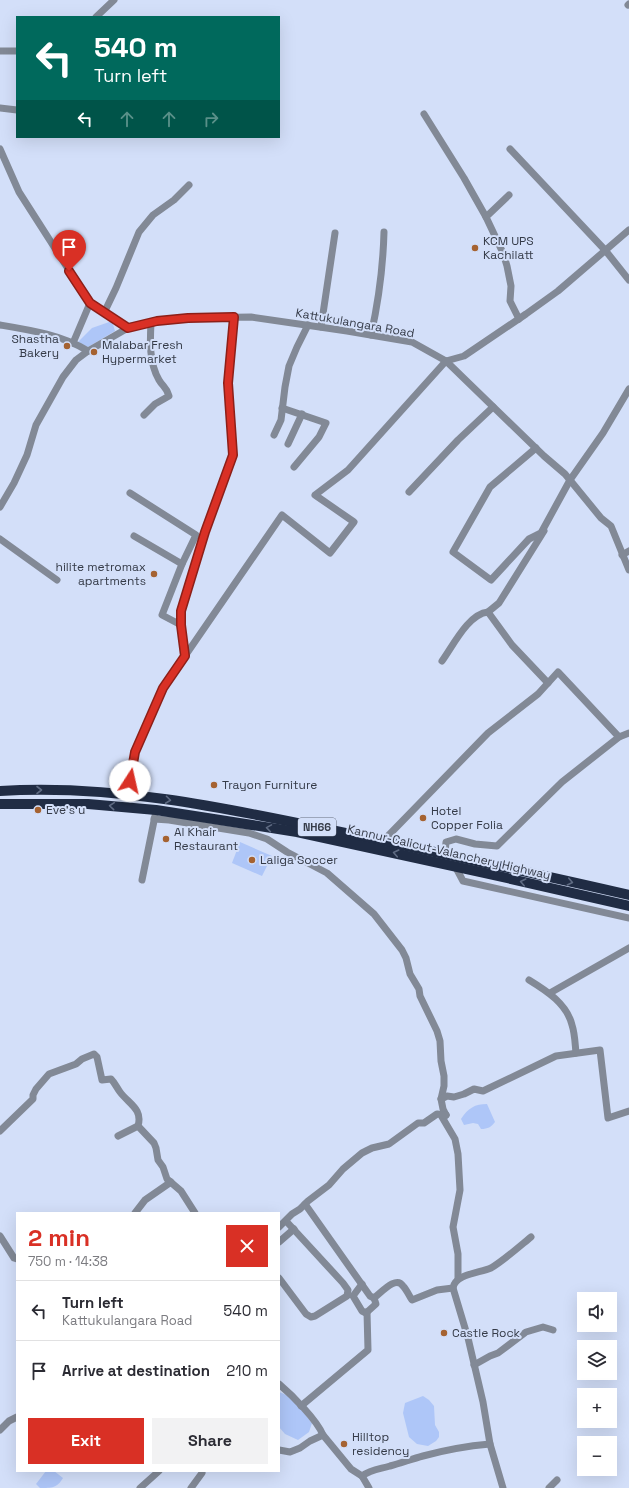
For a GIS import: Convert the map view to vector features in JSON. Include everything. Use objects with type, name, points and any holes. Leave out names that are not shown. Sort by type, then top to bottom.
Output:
[{"type":"highway","name":"Kannur-Calicut-Valanchery Highway","points":[[0,791],[90,790],[210,806],[445,854],[629,895]]},
{"type":"highway","name":"Kannur-Calicut-Valanchery Highway","points":[[0,804],[88,804],[155,815],[297,832],[629,906]]},
{"type":"street","points":[[97,16],[114,0]]},
{"type":"street","points":[[0,51],[16,51]]},
{"type":"street","points":[[0,108],[16,110]]},
{"type":"street","points":[[424,114],[464,178],[498,241],[507,266],[510,280],[510,300],[519,320]]},
{"type":"street","points":[[0,149],[19,192],[90,303],[128,328]]},
{"type":"street","points":[[510,149],[606,250],[629,280]]},
{"type":"street","points":[[104,313],[139,232],[153,215],[174,200],[189,185]]},
{"type":"street","points":[[486,217],[509,195]]},
{"type":"street","points":[[127,795],[135,752],[163,688],[282,515],[330,553],[354,522],[315,495],[348,470],[446,362],[464,356],[558,292],[629,230]]},
{"type":"street","points":[[371,335],[381,284],[384,232]]},
{"type":"street","points":[[321,327],[335,233]]},
{"type":"street","points":[[73,343],[90,303]]},
{"type":"street","points":[[185,656],[181,625],[181,611],[205,532],[233,455],[228,383],[234,317]]},
{"type":"street","name":"Kattukulangara Road","points":[[0,507],[14,483],[27,455],[36,425],[63,377],[76,360],[88,351],[128,328],[188,318],[251,317],[412,342],[446,362],[570,481],[601,518],[612,526],[629,570]]},
{"type":"street","points":[[144,415],[155,404],[169,396],[167,389],[159,380],[152,359],[150,345],[151,323]]},
{"type":"street","points":[[0,325],[29,329],[68,340],[88,351]]},
{"type":"street","points":[[274,436],[281,420],[289,366],[308,325]]},
{"type":"street","points":[[536,448],[490,487],[453,552],[491,580],[529,539],[540,533],[570,481],[603,433],[629,389]]},
{"type":"street","points":[[409,492],[458,440],[493,407]]},
{"type":"street","points":[[282,408],[326,423],[318,437],[294,467]]},
{"type":"street","points":[[288,444],[302,414]]},
{"type":"street","points":[[442,661],[471,619],[481,613],[488,612],[499,603],[544,532],[570,481]]},
{"type":"street","points":[[130,493],[196,535],[182,564],[162,615],[181,625]]},
{"type":"street","points":[[134,536],[182,564]]},
{"type":"street","points":[[0,539],[57,580]]},
{"type":"street","points":[[622,555],[629,551]]},
{"type":"street","points":[[488,612],[512,645],[548,683]]},
{"type":"street","points":[[383,841],[488,733],[538,694],[558,672],[619,737]]},
{"type":"street","points":[[445,854],[446,842],[456,839],[475,844],[498,846],[562,782],[619,737],[629,733]]},
{"type":"street","points":[[142,880],[155,815],[169,820],[249,833],[267,839],[287,852],[327,873],[374,914],[402,950],[406,958],[410,974],[419,989],[420,996],[438,1031],[444,1076],[444,1086],[440,1099],[446,1114]]},
{"type":"street","points":[[455,866],[463,881],[629,918]]},
{"type":"street","points":[[550,993],[629,948]]},
{"type":"street","points":[[529,980],[550,993],[565,1010],[572,1025],[576,1053]]},
{"type":"street","points":[[440,1099],[447,1096],[454,1097],[474,1089],[483,1091],[556,1056],[600,1050],[608,1118],[629,1111]]},
{"type":"street","points":[[0,1131],[32,1099],[32,1095],[36,1089],[49,1074],[76,1064],[82,1059],[94,1054],[97,1056],[102,1080],[112,1079],[119,1091],[138,1113],[140,1119],[138,1126],[118,1136]]},
{"type":"street","points":[[280,1227],[292,1214],[329,1185],[343,1169],[362,1153],[372,1148],[389,1144],[418,1123],[424,1123],[437,1114],[446,1114]]},
{"type":"street","points":[[446,1114],[442,1118],[455,1139],[460,1174],[460,1190],[453,1227],[458,1254],[458,1279]]},
{"type":"street","points":[[138,1126],[154,1143],[158,1160],[163,1167],[165,1176],[181,1191],[194,1212]]},
{"type":"street","points":[[136,1212],[145,1200],[171,1182]]},
{"type":"street","points":[[301,1406],[368,1350],[367,1312],[376,1304],[374,1298],[370,1296],[306,1204]]},
{"type":"street","points":[[280,1279],[306,1314],[312,1317],[316,1316],[347,1296],[348,1290],[343,1283],[286,1221]]},
{"type":"street","points":[[280,1241],[294,1229]]},
{"type":"street","points":[[0,1236],[16,1259]]},
{"type":"street","points":[[503,1488],[490,1444],[483,1402],[453,1288],[458,1279],[491,1268],[531,1237]]},
{"type":"street","points":[[374,1298],[393,1283],[398,1282],[403,1284],[412,1300],[437,1290],[453,1288]]},
{"type":"street","points":[[362,1284],[353,1296],[362,1311],[367,1312]]},
{"type":"street","points":[[474,1365],[498,1353],[526,1332],[543,1326],[553,1330]]},
{"type":"street","points":[[280,1385],[319,1426],[323,1435],[351,1469],[362,1476],[368,1488]]},
{"type":"street","points":[[1,1426],[16,1417]]},
{"type":"street","points":[[280,1450],[290,1452],[323,1435]]},
{"type":"street","points":[[362,1476],[377,1468],[390,1466],[422,1456],[460,1447],[490,1444]]},
{"type":"street","points":[[140,1488],[158,1472]]},
{"type":"street","points":[[191,1488],[202,1472]]},
{"type":"street","points":[[549,1488],[557,1480]]},
{"type":"shaded area","points":[[112,321],[115,331],[88,347],[78,342],[92,328]]},
{"type":"shaded area","name":"Laliga Soccer","points":[[240,842],[272,856],[262,876],[232,863]]},
{"type":"shaded area","points":[[487,1104],[495,1122],[492,1125],[481,1129],[478,1124],[473,1123],[464,1125],[461,1119],[469,1109],[475,1106]]},
{"type":"shaded area","points":[[280,1392],[289,1397],[312,1423],[309,1432],[298,1440],[285,1434],[280,1428]]},
{"type":"shaded area","points":[[423,1396],[434,1406],[435,1425],[439,1432],[439,1437],[436,1441],[428,1446],[417,1444],[409,1437],[403,1413],[405,1403]]},
{"type":"shaded area","points":[[45,1472],[55,1472],[63,1478],[59,1484],[54,1487],[40,1488],[36,1484]]},
{"type":"place","name":"KCM UPS Kachilatt","points":[[475,248]]},
{"type":"place","name":"Shastha Bakery","points":[[67,346]]},
{"type":"place","name":"Malabar Fresh Hypermarket","points":[[94,352]]},
{"type":"place","name":"hilite metromax apartments","points":[[154,574]]},
{"type":"place","name":"Trayon Furniture","points":[[214,785]]},
{"type":"place","name":"Eve's u","points":[[38,810]]},
{"type":"place","name":"Hotel Copper Folia","points":[[423,818]]},
{"type":"place","name":"Al Khair Restaurant","points":[[166,839]]},
{"type":"place","name":"Laliga Soccer","points":[[252,860]]},
{"type":"place","name":"Castle Rock","points":[[444,1333]]},
{"type":"place","name":"Hilltop residency","points":[[344,1444]]},
{"type":"route","points":[[69,271],[90,303],[128,328],[157,321],[188,318],[234,317],[228,383],[233,455],[205,532],[181,611],[181,625],[185,656],[163,688],[135,752],[130,781]]}]
